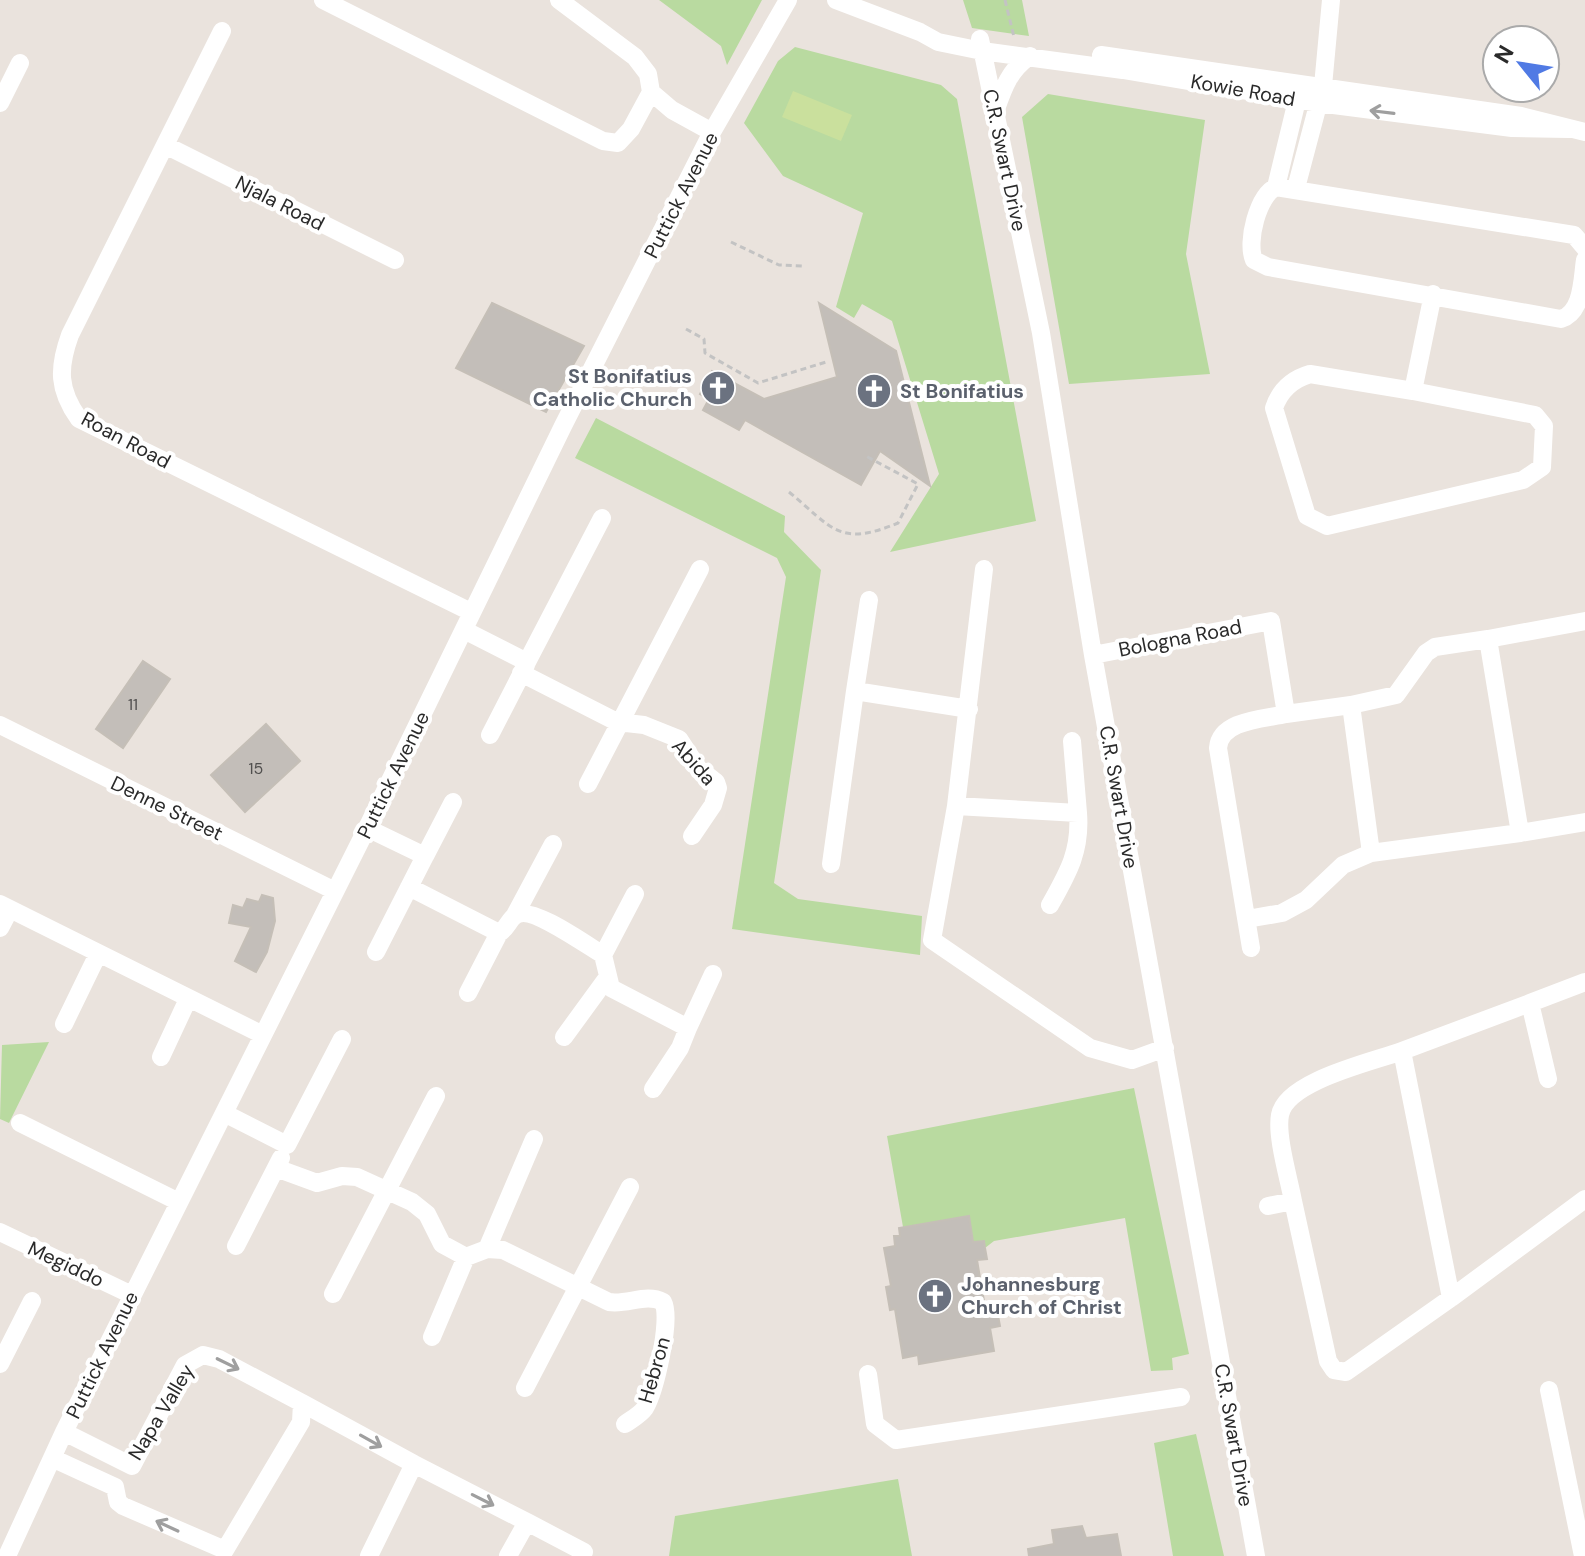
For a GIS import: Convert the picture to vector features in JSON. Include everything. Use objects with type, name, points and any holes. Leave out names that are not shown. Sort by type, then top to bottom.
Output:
[{"type":"street","points":[[323,0],[603,141],[618,143],[625,137],[651,92],[648,74],[635,57],[559,0]]},
{"type":"street","name":"Puttick Avenue","points":[[7,1556],[64,1432],[712,132],[788,0]]},
{"type":"street","name":"Kowie Road","points":[[836,0],[920,32],[937,29],[981,45],[1320,95],[1521,116],[1577,130]]},
{"type":"street","points":[[1296,188],[1320,95],[1331,0]]},
{"type":"street","name":"Roan Road","points":[[222,31],[70,335],[60,372],[69,404],[79,419],[468,621]]},
{"type":"street","name":"C.R. Swart Drive","points":[[981,45],[1048,376],[1093,655],[1256,1556]]},
{"type":"street","points":[[995,112],[1006,80],[1023,51]]},
{"type":"street","points":[[1276,187],[1299,90],[1323,58]]},
{"type":"street","points":[[0,103],[20,63]]},
{"type":"street","points":[[651,92],[672,110],[712,132]]},
{"type":"street","name":"Njala Road","points":[[165,145],[395,260]]},
{"type":"street","points":[[1585,248],[1574,235],[1276,187],[1267,192],[1257,220],[1251,256],[1259,264],[1561,319],[1568,317],[1577,304],[1585,260]]},
{"type":"street","points":[[1413,391],[1433,294]]},
{"type":"street","points":[[1310,374],[1413,391],[1535,415],[1544,426],[1542,467],[1523,480],[1327,526],[1313,521],[1307,516],[1274,408],[1280,394],[1299,377],[1310,374]]},
{"type":"street","points":[[490,735],[602,518]]},
{"type":"street","points":[[588,784],[617,722],[700,569]]},
{"type":"street","points":[[984,569],[956,806],[932,940],[1090,1048],[1132,1060],[1165,1048]]},
{"type":"street","points":[[831,864],[869,600]]},
{"type":"street","name":"Abida","points":[[468,621],[524,668],[617,722],[644,725],[679,739],[698,768],[716,782],[713,805],[692,836]]},
{"type":"street","name":"Bologna Road","points":[[1093,655],[1271,621],[1286,714]]},
{"type":"street","points":[[1251,948],[1219,739],[1229,728],[1286,714],[1396,695],[1426,653],[1435,647],[1585,621]]},
{"type":"street","points":[[1488,639],[1520,833]]},
{"type":"street","points":[[855,691],[969,709]]},
{"type":"street","points":[[1351,705],[1371,853]]},
{"type":"street","name":"Denne Street","points":[[0,725],[335,891]]},
{"type":"street","points":[[1050,905],[1075,860],[1080,833],[1072,741]]},
{"type":"street","points":[[376,952],[453,802]]},
{"type":"street","points":[[956,806],[1078,813]]},
{"type":"street","points":[[1247,919],[1282,913],[1306,900],[1343,865],[1371,853],[1585,822]]},
{"type":"street","points":[[367,828],[425,856]]},
{"type":"street","points":[[468,993],[499,933],[515,915],[553,844]]},
{"type":"street","points":[[409,887],[499,933]]},
{"type":"street","points":[[635,894],[603,955],[607,978],[611,988],[688,1028]]},
{"type":"street","points":[[0,928],[5,907],[263,1035]]},
{"type":"street","points":[[515,915],[524,913],[540,918],[603,955]]},
{"type":"street","points":[[64,1024],[98,954]]},
{"type":"street","points":[[653,1089],[680,1048],[713,974]]},
{"type":"street","points":[[564,1037],[607,978]]},
{"type":"street","points":[[1585,982],[1303,1086],[1287,1099],[1279,1117],[1293,1201],[1328,1361],[1334,1370],[1346,1372],[1585,1199]]},
{"type":"street","points":[[161,1057],[188,999]]},
{"type":"street","points":[[1530,1003],[1548,1079]]},
{"type":"street","points":[[236,1246],[342,1039]]},
{"type":"street","points":[[1402,1051],[1451,1298]]},
{"type":"street","points":[[333,1294],[436,1096]]},
{"type":"street","points":[[224,1113],[287,1145]]},
{"type":"street","points":[[20,1123],[179,1202]]},
{"type":"street","points":[[432,1337],[466,1257],[487,1249],[534,1139]]},
{"type":"street","points":[[276,1168],[317,1183],[342,1176],[357,1177],[421,1208],[442,1244],[466,1257]]},
{"type":"street","points":[[525,1388],[630,1187]]},
{"type":"street","points":[[1268,1206],[1293,1201]]},
{"type":"street","name":"Megiddo","points":[[0,1232],[132,1295]]},
{"type":"street","name":"Hebron","points":[[487,1249],[509,1251],[609,1302],[627,1303],[651,1297],[666,1306],[666,1326],[650,1396],[642,1412],[625,1424]]},
{"type":"street","points":[[0,1364],[32,1301]]},
{"type":"street","name":"Napa Valley","points":[[64,1432],[132,1466],[185,1365],[203,1355],[219,1359],[584,1552]]},
{"type":"street","points":[[868,1374],[875,1424],[881,1432],[896,1440],[1181,1397]]},
{"type":"street","points":[[1549,1390],[1583,1556]]},
{"type":"street","points":[[52,1458],[115,1487],[118,1502],[123,1506],[216,1549],[237,1552],[301,1422],[302,1403]]},
{"type":"street","points":[[369,1556],[414,1464]]},
{"type":"street","points":[[508,1556],[527,1522]]},
{"type":"path","points":[[1005,0],[1023,51]]},
{"type":"path","points":[[731,242],[779,265],[802,266]]},
{"type":"path","points":[[686,329],[704,339],[705,353],[758,383],[826,362]]},
{"type":"path","points":[[789,492],[833,531],[850,535],[898,523],[918,484],[864,455]]},
{"type":"green space","points":[[659,0],[762,0],[727,65],[721,46]]},
{"type":"green space","points":[[963,0],[1022,0],[1029,36],[972,28]]},
{"type":"green space","points":[[795,47],[941,85],[957,99],[1036,521],[890,552],[939,474],[892,321],[862,304],[854,318],[836,307],[863,213],[783,176],[744,123],[778,61]]},
{"type":"green space","points":[[793,91],[852,115],[841,141],[782,117]]},
{"type":"green space","points":[[1048,94],[1205,120],[1186,254],[1210,374],[1069,384],[1022,117]]},
{"type":"green space","points":[[596,418],[785,516],[784,532],[821,570],[774,883],[798,899],[922,916],[920,955],[732,929],[786,577],[777,558],[575,458]]},
{"type":"green space","points":[[49,1042],[9,1123],[0,1119],[2,1045]]},
{"type":"green space","points":[[1134,1088],[1189,1354],[1172,1358],[1173,1370],[1151,1371],[1125,1218],[994,1241],[985,1248],[983,1241],[973,1242],[969,1216],[903,1227],[887,1136]]},
{"type":"green space","points":[[1196,1434],[1224,1556],[1173,1556],[1154,1443]]},
{"type":"green space","points":[[898,1479],[912,1556],[669,1556],[675,1516]]},
{"type":"building","points":[[492,303],[584,346],[546,412],[456,368]]},
{"type":"building","points":[[819,303],[896,351],[930,486],[880,451],[861,485],[745,420],[739,430],[703,410],[709,399],[700,394],[712,371],[764,399],[837,377]]},
{"type":"building","points":[[143,661],[170,679],[123,748],[96,729]]},
{"type":"building","points":[[266,724],[300,761],[245,812],[211,775]]},
{"type":"building","points":[[262,895],[273,898],[275,921],[267,952],[256,972],[235,961],[251,927],[229,923],[233,905],[243,908],[247,899],[259,902]]},
{"type":"building","name":"Johannesburg Church of Christ","points":[[969,1216],[973,1242],[984,1241],[987,1259],[977,1260],[985,1307],[996,1305],[1000,1326],[990,1328],[994,1351],[919,1364],[918,1355],[903,1358],[895,1309],[890,1310],[886,1287],[891,1286],[884,1248],[895,1246],[894,1236],[900,1236],[899,1228]]},
{"type":"building","points":[[1082,1526],[1086,1538],[1117,1534],[1121,1556],[1029,1556],[1028,1549],[1054,1544],[1052,1530]]},
{"type":"place","name":"St Bonifatius Catholic Church","points":[[718,388]]},
{"type":"place","name":"St Bonifatius","points":[[874,391]]},
{"type":"place","name":"Johannesburg Church of Christ","points":[[935,1296]]}]
